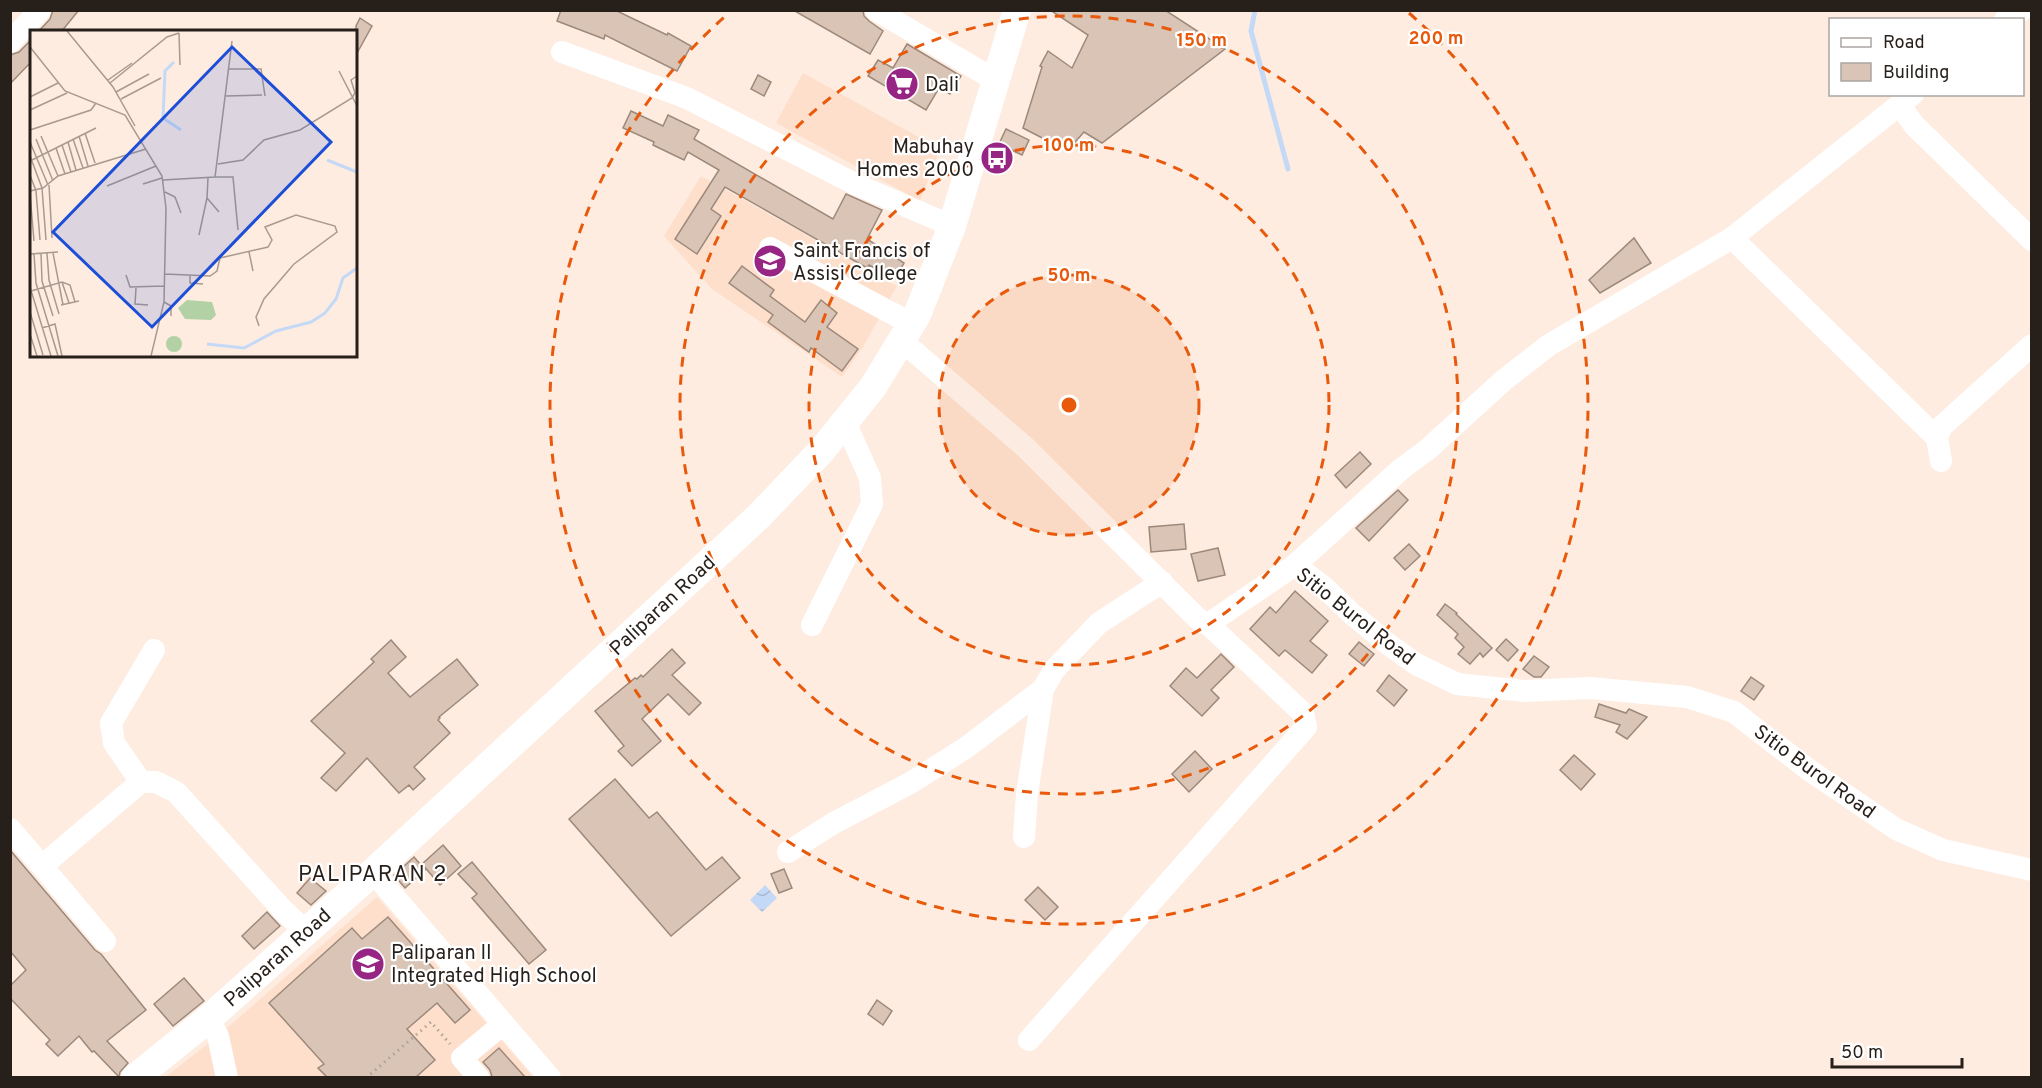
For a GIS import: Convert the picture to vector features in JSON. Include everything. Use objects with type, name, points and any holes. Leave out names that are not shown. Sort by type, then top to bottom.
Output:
[{"type":"main road","name":"Paliparan Road","points":[[135,1077],[208,1019],[373,872],[759,516],[823,449],[873,387],[907,332],[940,261],[1017,10]]},
{"type":"street","points":[[10,42],[40,10]]},
{"type":"street","points":[[876,10],[995,80]]},
{"type":"street","points":[[2008,18],[2022,10]]},
{"type":"street","points":[[562,52],[687,98],[855,184],[952,226]]},
{"type":"street","points":[[1295,565],[1400,470],[1427,450],[1504,380],[1549,345],[1732,238],[1906,100],[1914,125],[2031,240]]},
{"type":"street","points":[[1732,238],[1937,438]]},
{"type":"street","points":[[770,248],[907,332],[1202,622],[1208,624],[1303,713],[1306,727],[1029,1040]]},
{"type":"street","points":[[1941,461],[1937,438],[1941,427],[2031,345]]},
{"type":"street","points":[[812,625],[872,504],[870,478],[845,422]]},
{"type":"street","name":"Sitio Burol Road","points":[[1208,624],[1295,565],[1325,588],[1388,644],[1416,664],[1457,684],[1525,691],[1590,688],[1687,697],[1734,712],[1809,770],[1896,829],[1943,850],[2031,870]]},
{"type":"street","points":[[788,852],[832,824],[912,782],[967,747],[1042,690],[1054,670],[1099,623],[1162,582]]},
{"type":"street","points":[[141,782],[114,743],[111,723],[154,650]]},
{"type":"street","points":[[1024,837],[1027,794],[1042,690]]},
{"type":"street","points":[[42,866],[141,782],[156,782],[176,792],[281,908],[306,932]]},
{"type":"street","points":[[10,829],[105,941]]},
{"type":"street","points":[[373,872],[550,1077]]},
{"type":"street","points":[[208,1019],[218,1036],[227,1077]]},
{"type":"street","points":[[479,1077],[462,1058],[503,1024]]},
{"type":"path","points":[[366,1077],[431,1022],[462,1058]]},
{"type":"shaded area","points":[[803,73],[940,149],[920,201],[776,123]]},
{"type":"shaded area","name":"Saint Francis of Assisi College","points":[[701,176],[897,286],[863,347],[842,377],[712,289],[664,236]]},
{"type":"shaded area","name":"Paliparan II Integrated High School","points":[[377,897],[533,1077],[164,1078],[218,1036]]},
{"type":"water","points":[[765,885],[777,898],[762,912],[750,900]]},
{"type":"building","points":[[53,10],[79,10],[63,30],[40,30],[50,19]]},
{"type":"building","points":[[561,10],[615,10],[667,35],[668,33],[691,46],[677,71],[605,35],[604,39],[557,21]]},
{"type":"building","points":[[793,10],[863,10],[864,16],[883,31],[870,54]]},
{"type":"building","points":[[1050,10],[1165,10],[1225,49],[1102,143],[1084,132],[1068,150],[1023,128],[1042,67],[1040,66],[1048,51],[1072,68],[1088,35]]},
{"type":"building","points":[[360,18],[372,26],[357,53],[357,30],[356,26]]},
{"type":"building","points":[[30,41],[30,63],[10,84],[10,55],[19,52]]},
{"type":"building","points":[[907,44],[961,76],[950,94],[939,88],[926,110],[868,76],[878,60],[893,68]]},
{"type":"building","points":[[758,75],[771,82],[764,96],[751,89]]},
{"type":"building","points":[[631,111],[663,126],[668,115],[699,130],[694,139],[833,219],[846,194],[882,210],[867,239],[904,263],[895,279],[869,265],[867,268],[725,187],[711,209],[721,216],[697,254],[675,239],[719,170],[688,152],[684,160],[653,145],[654,142],[623,128]]},
{"type":"building","points":[[1006,129],[1029,140],[1022,155],[999,144]]},
{"type":"building","points":[[1634,238],[1651,263],[1600,293],[1589,280]]},
{"type":"building","points":[[742,266],[774,290],[770,296],[805,322],[821,300],[837,313],[827,327],[858,349],[842,371],[811,348],[809,352],[768,322],[773,315],[729,283]]},
{"type":"building","points":[[1360,452],[1371,464],[1346,488],[1335,475]]},
{"type":"building","points":[[1398,490],[1408,500],[1369,541],[1356,528]]},
{"type":"building","points":[[1184,524],[1186,549],[1151,552],[1149,527]]},
{"type":"building","points":[[1409,544],[1420,556],[1405,570],[1394,558]]},
{"type":"building","points":[[1218,548],[1225,575],[1198,581],[1191,554]]},
{"type":"building","points":[[1295,591],[1328,621],[1310,641],[1327,655],[1312,673],[1285,650],[1279,656],[1250,629],[1270,607],[1276,613]]},
{"type":"building","points":[[1445,604],[1492,648],[1483,657],[1480,653],[1470,664],[1458,654],[1464,647],[1455,638],[1458,634],[1437,615]]},
{"type":"building","points":[[1506,639],[1518,650],[1508,661],[1496,650]]},
{"type":"building","points":[[391,640],[406,657],[388,673],[410,697],[457,659],[478,685],[439,717],[438,720],[450,733],[414,767],[425,779],[413,790],[409,785],[399,793],[367,758],[336,791],[321,778],[345,753],[311,721],[374,662],[371,659]]},
{"type":"building","points":[[1359,642],[1374,654],[1364,666],[1349,654]]},
{"type":"building","points":[[672,649],[685,663],[672,675],[701,703],[689,715],[668,694],[642,719],[661,741],[632,766],[618,751],[624,746],[595,711],[635,678],[641,675],[643,677]]},
{"type":"building","points":[[1221,654],[1234,667],[1211,690],[1219,698],[1202,716],[1170,686],[1186,668],[1197,678]]},
{"type":"building","points":[[1534,656],[1549,667],[1541,677],[1534,677],[1523,669]]},
{"type":"building","points":[[1389,675],[1407,690],[1394,706],[1377,691]]},
{"type":"building","points":[[1751,677],[1764,686],[1754,700],[1741,691]]},
{"type":"building","points":[[1599,704],[1626,713],[1629,709],[1647,717],[1627,739],[1616,732],[1620,725],[1595,717]]},
{"type":"building","points":[[1195,751],[1212,769],[1189,792],[1172,774]]},
{"type":"building","points":[[1574,755],[1595,774],[1581,790],[1560,770]]},
{"type":"building","points":[[615,779],[649,818],[657,812],[706,870],[722,857],[740,878],[671,936],[569,819]]},
{"type":"building","points":[[443,845],[461,866],[440,885],[422,864]]},
{"type":"building","points":[[10,850],[95,950],[101,954],[146,1010],[107,1041],[128,1063],[120,1072],[119,1077],[94,1051],[92,1052],[79,1036],[58,1056],[46,1044],[50,1040],[10,998],[10,986],[26,970],[10,951]]},
{"type":"building","points":[[414,857],[425,870],[405,888],[394,875]]},
{"type":"building","points":[[472,862],[546,950],[529,964],[472,898],[477,894],[458,874]]},
{"type":"building","points":[[784,869],[792,888],[779,893],[771,874]]},
{"type":"building","points":[[310,878],[326,891],[311,905],[297,893]]},
{"type":"building","points":[[1038,887],[1058,907],[1045,920],[1025,900]]},
{"type":"building","points":[[267,912],[280,926],[254,949],[242,936]]},
{"type":"building","points":[[388,917],[470,1010],[455,1023],[437,1003],[407,1029],[435,1060],[416,1077],[327,1077],[318,1068],[324,1064],[269,1003],[352,928],[362,939]]},
{"type":"building","points":[[184,978],[204,1001],[173,1026],[154,1004]]},
{"type":"building","points":[[877,1000],[892,1011],[883,1025],[868,1014]]},
{"type":"building","points":[[499,1048],[525,1077],[492,1077],[490,1070],[483,1062]]},
{"type":"waterway","points":[[1255,10],[1251,31],[1288,169]]},
{"type":"place","name":"Dali","points":[[902,84]]},
{"type":"place","name":"Mabuhay Homes 2000","points":[[997,158]]},
{"type":"place","name":"Saint Francis of Assisi College","points":[[770,261]]},
{"type":"place","name":"Paliparan II Integrated High School","points":[[368,964]]},
{"type":"district","name":"PALIPARAN 2","points":[[373,873]]}]
